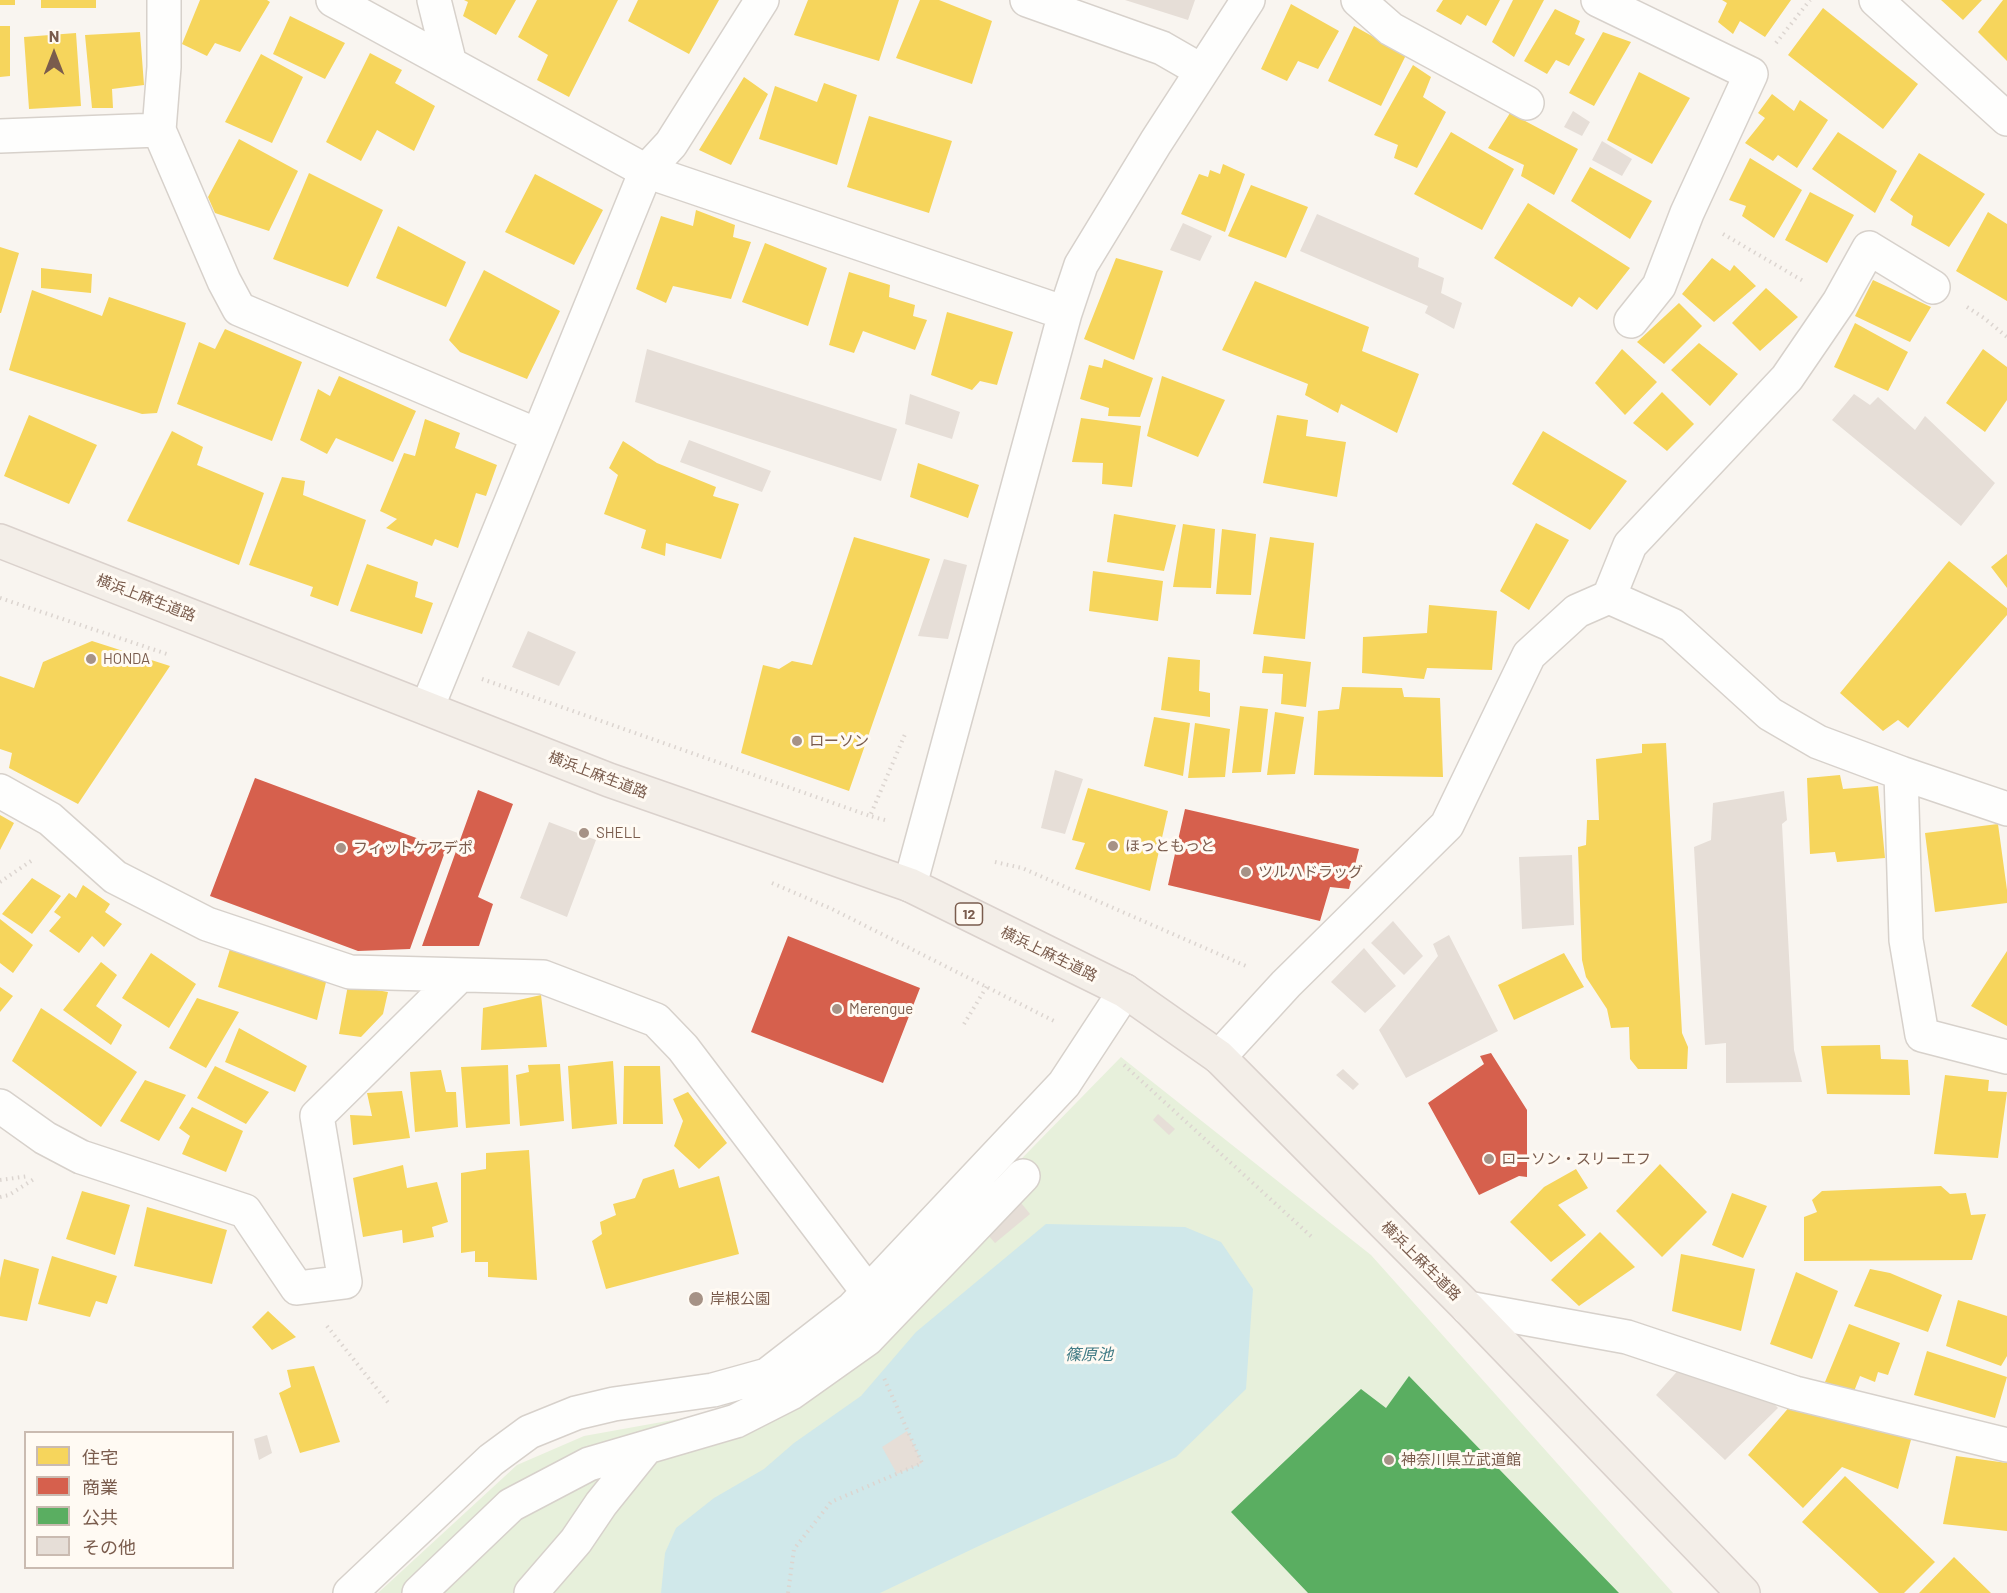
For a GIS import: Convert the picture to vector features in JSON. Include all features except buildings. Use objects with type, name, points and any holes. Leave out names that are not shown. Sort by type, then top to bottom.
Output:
[{"type":"main road","name":"横浜上麻生道路","points":[[0,541],[609,780],[910,885],[1125,992],[1219,1057],[1468,1308],[1743,1593]]},
{"type":"street","points":[[164,0],[164,67],[159,130],[224,280],[239,309],[537,435]]},
{"type":"street","points":[[333,0],[616,157],[646,171],[1065,313]]},
{"type":"street","points":[[434,0],[450,64]]},
{"type":"street","points":[[426,708],[646,171],[671,144],[762,0]]},
{"type":"street","points":[[1027,0],[1162,48],[1202,70]]},
{"type":"street","points":[[910,885],[1065,313],[1081,265],[1113,209],[1248,0]]},
{"type":"street","points":[[1358,0],[1391,29],[1527,103]]},
{"type":"street","points":[[1598,0],[1751,74],[1687,213],[1659,286],[1631,321]]},
{"type":"street","points":[[1876,0],[2007,119]]},
{"type":"street","points":[[0,136],[159,130]]},
{"type":"street","points":[[1219,1057],[1286,984],[1447,825],[1529,655],[1577,611],[1609,597],[1630,545],[1787,378],[1839,302],[1869,248],[1933,287]]},
{"type":"street","points":[[1609,597],[1672,625],[1770,714],[1818,742],[2007,809]]},
{"type":"street","points":[[1902,773],[1906,940],[1922,1035],[2007,1058]]},
{"type":"street","points":[[0,791],[50,819],[115,877],[207,924],[350,972],[543,977],[656,1020],[683,1048],[868,1292]]},
{"type":"street","points":[[0,1106],[45,1138],[81,1157],[245,1211],[297,1288],[345,1282],[317,1116],[460,975]]},
{"type":"street","points":[[350,1593],[491,1460],[529,1432],[595,1408],[712,1390],[767,1375],[852,1309],[1064,1084],[1125,992]]},
{"type":"street","points":[[419,1593],[511,1505],[589,1464],[736,1421],[791,1393],[867,1339],[1023,1176]]},
{"type":"street","points":[[1468,1308],[1627,1337],[1795,1393],[2007,1445]]},
{"type":"street","points":[[531,1593],[576,1540],[601,1504],[646,1448]]},
{"type":"path","points":[[1751,74],[1810,0]]},
{"type":"path","points":[[1687,213],[1839,302]]},
{"type":"path","points":[[1933,287],[1984,318],[2007,337]]},
{"type":"path","points":[[444,666],[870,816],[890,821]]},
{"type":"path","points":[[870,816],[909,726]]},
{"type":"path","points":[[995,862],[1022,868],[1286,984]]},
{"type":"path","points":[[964,1024],[987,986]]},
{"type":"path","points":[[1118,1059],[1314,1239]]},
{"type":"path","points":[[0,1197],[9,1195],[42,1174]]},
{"type":"path","points":[[297,1288],[390,1405]]},
{"type":"path","points":[[788,1593],[794,1549],[831,1502],[922,1463],[881,1372]]},
{"type":"green space","points":[[1121,1057],[1371,1255],[1673,1593],[378,1593],[517,1465],[584,1436],[723,1411],[782,1385],[851,1333]]},
{"type":"water","name":"篠原池","points":[[1046,1224],[1185,1227],[1221,1242],[1253,1289],[1246,1389],[1176,1457],[880,1593],[661,1593],[665,1553],[676,1528],[714,1498],[764,1469],[794,1443],[861,1396],[916,1332]]},
{"type":"place","name":"HONDA","points":[[91,659]]},
{"type":"place","name":"ローソン","points":[[797,741]]},
{"type":"place","name":"SHELL","points":[[584,833]]},
{"type":"place","name":"ほっともっと","points":[[1113,846]]},
{"type":"place","name":"フィットケアデポ","points":[[341,848]]},
{"type":"place","name":"ツルハドラッグ","points":[[1246,872]]},
{"type":"place","name":"Merengue","points":[[837,1009]]},
{"type":"place","name":"ローソン・スリーエフ","points":[[1489,1159]]},
{"type":"place","name":"岸根公園","points":[[696,1299]]},
{"type":"place","name":"神奈川県立武道館","points":[[1389,1460]]}]
